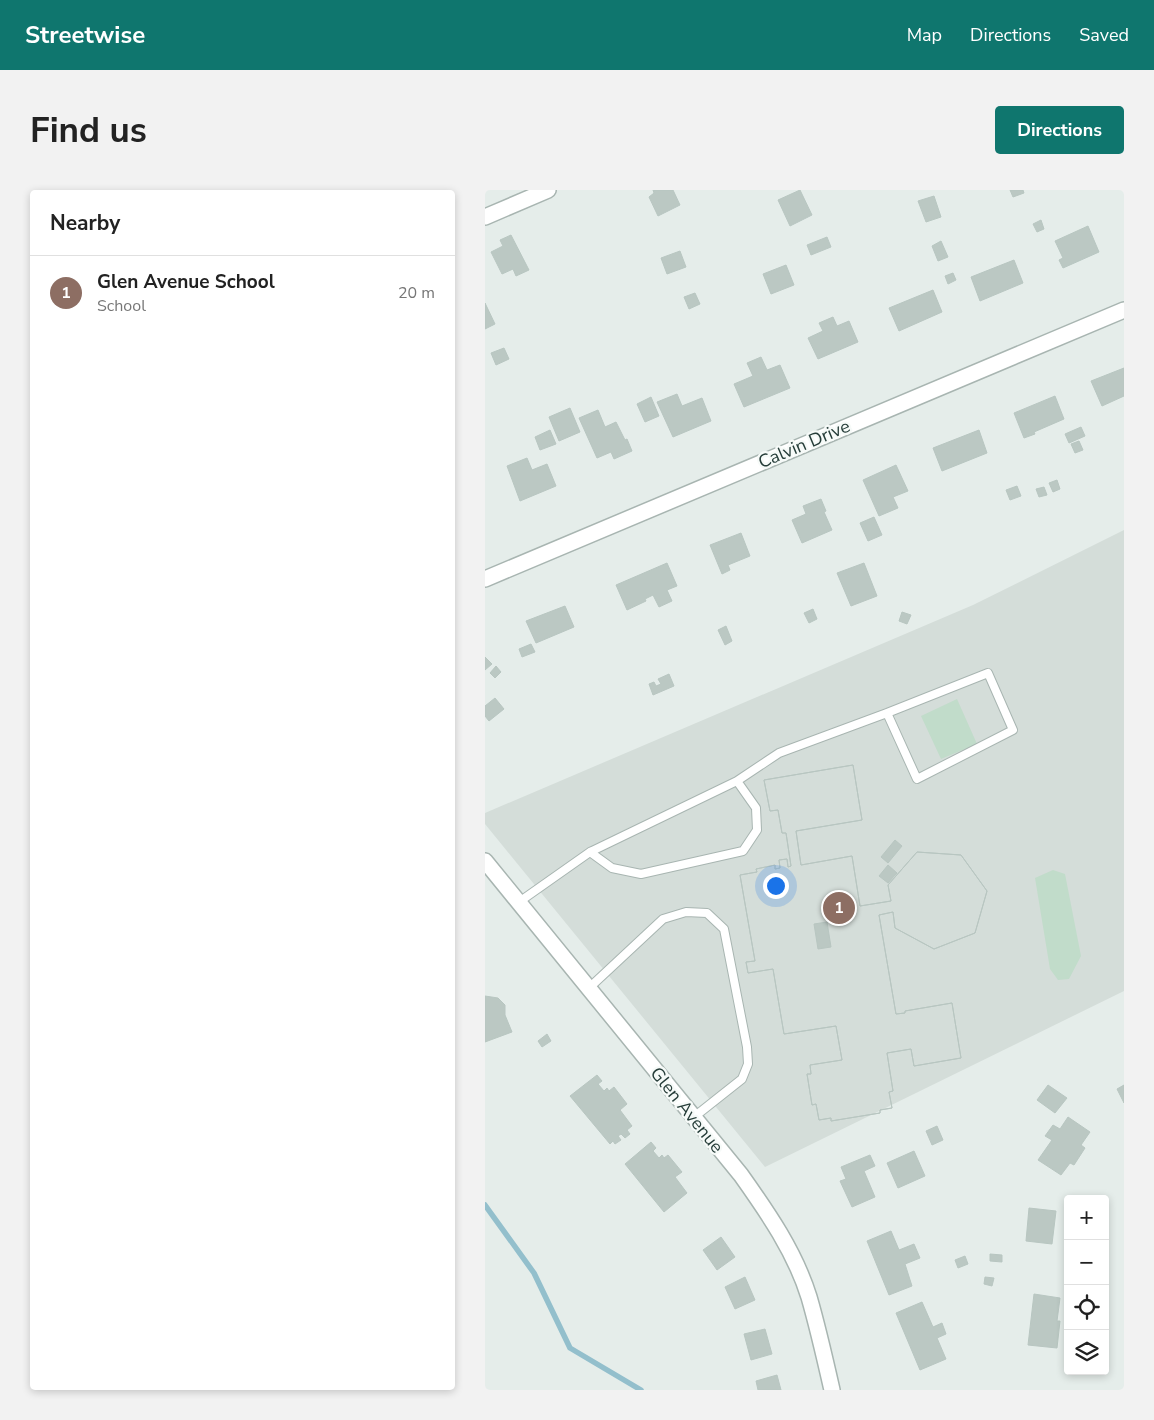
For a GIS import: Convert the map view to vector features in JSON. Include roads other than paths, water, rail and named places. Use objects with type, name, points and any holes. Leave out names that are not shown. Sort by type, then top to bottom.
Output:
[{"type":"street","points":[[485,217],[547,190]]},
{"type":"street","name":"Calvin Drive","points":[[485,579],[994,363],[1124,310]]},
{"type":"street","name":"Glen Avenue","points":[[485,861],[741,1175],[762,1204],[789,1249],[809,1297],[832,1390]]},
{"type":"lane","points":[[519,902],[590,852],[737,781],[779,753],[988,673],[1013,730],[917,779],[887,713]]},
{"type":"lane","points":[[590,852],[612,868],[641,874],[743,851],[757,830],[756,808],[737,781]]},
{"type":"lane","points":[[589,988],[663,919],[686,912],[707,913],[724,929],[747,1047],[748,1064],[742,1079],[694,1118]]},
{"type":"waterway","points":[[485,1205],[534,1273],[570,1348],[641,1390]]},
{"type":"place","name":"Glen Avenue School","points":[[839,908]]}]
